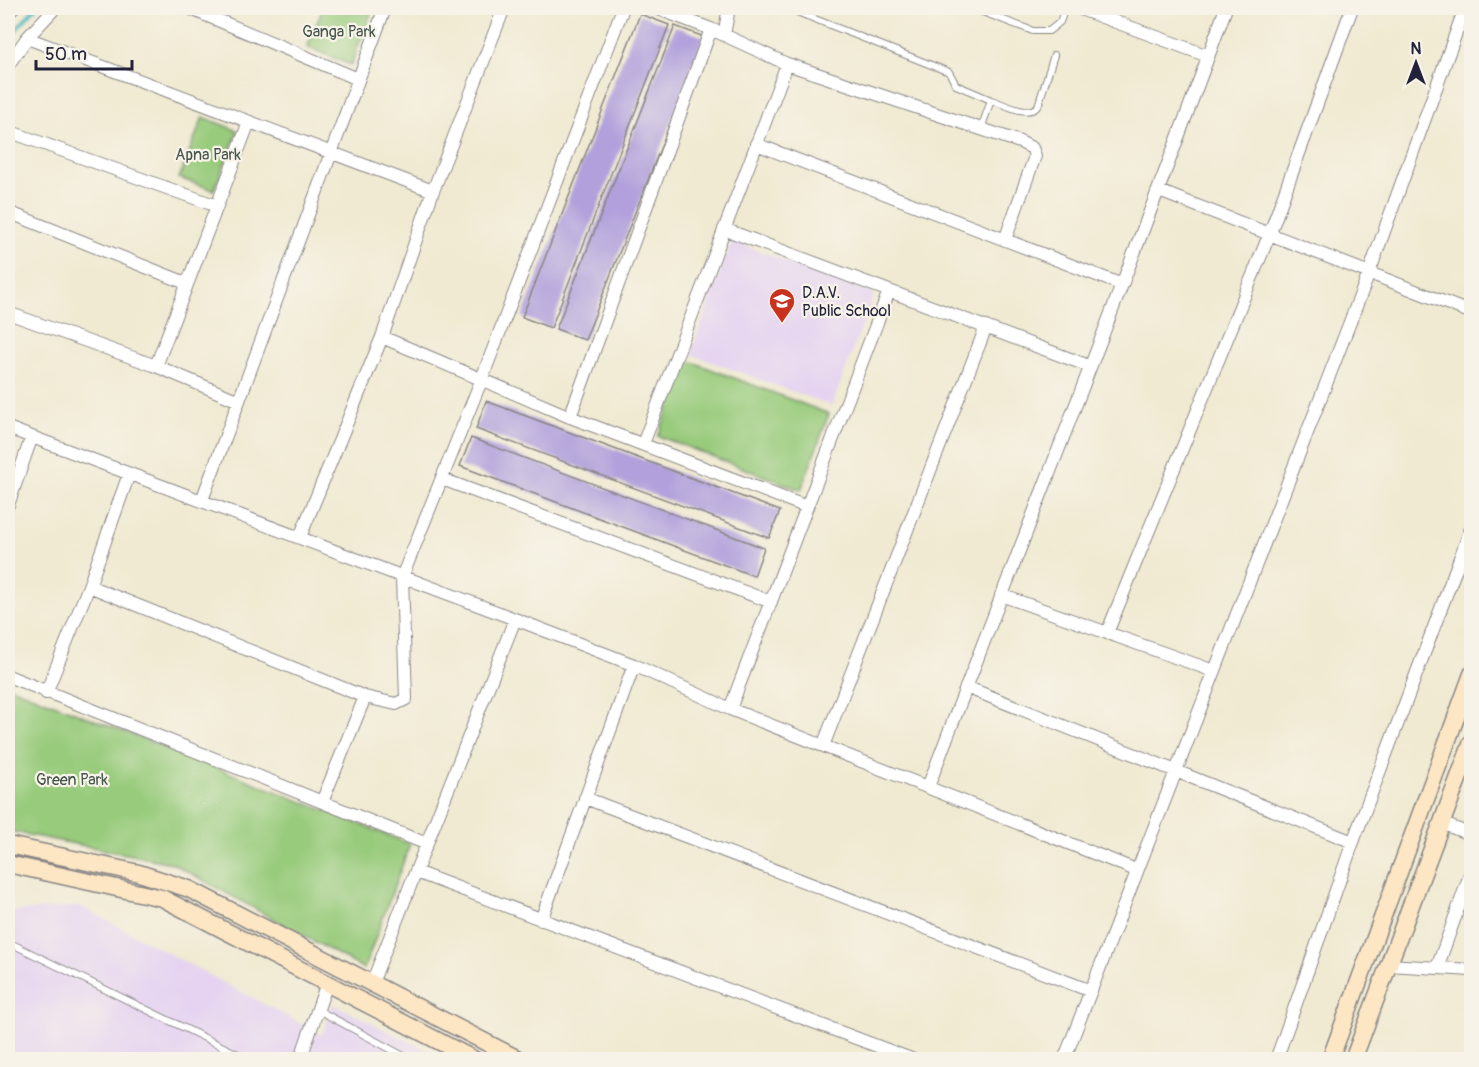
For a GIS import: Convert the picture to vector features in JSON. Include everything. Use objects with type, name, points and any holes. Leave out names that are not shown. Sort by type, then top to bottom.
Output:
[{"type":"street","points":[[8,14],[13,8]]},
{"type":"street","points":[[8,66],[27,38],[55,8]]},
{"type":"street","points":[[189,8],[358,79]]},
{"type":"street","points":[[202,500],[385,8]]},
{"type":"street","points":[[300,537],[382,337],[434,191],[504,8]]},
{"type":"street","points":[[89,586],[365,697],[396,704],[406,699],[402,577],[481,381],[623,8]]},
{"type":"street","points":[[656,8],[711,29],[787,64],[1032,148],[1035,154],[1005,240]]},
{"type":"street","points":[[724,35],[729,8]]},
{"type":"street","points":[[1078,8],[1208,56]]},
{"type":"street","points":[[928,787],[1120,284],[1159,191],[1226,8]]},
{"type":"street","points":[[1107,633],[1270,233],[1352,8]]},
{"type":"street","points":[[1064,1059],[1369,273],[1465,8]]},
{"type":"street","points":[[570,417],[711,29]]},
{"type":"street","points":[[27,38],[434,191]]},
{"type":"street","points":[[643,444],[787,64]]},
{"type":"street","points":[[156,366],[249,122]]},
{"type":"street","points":[[8,131],[217,206]]},
{"type":"street","points":[[756,144],[1120,284]]},
{"type":"street","points":[[1159,191],[1472,313]]},
{"type":"street","points":[[8,212],[186,283]]},
{"type":"street","points":[[724,229],[1089,366]]},
{"type":"street","points":[[730,709],[889,291]]},
{"type":"street","points":[[8,313],[156,366],[239,401]]},
{"type":"street","points":[[823,746],[986,327]]},
{"type":"street","points":[[382,337],[570,417],[807,507]]},
{"type":"street","points":[[8,428],[31,439],[202,500],[634,665],[730,709],[1136,870]]},
{"type":"street","points":[[8,505],[31,439]]},
{"type":"street","points":[[46,693],[89,586],[129,474]]},
{"type":"street","points":[[442,479],[771,602]]},
{"type":"street","points":[[1276,1059],[1353,842],[1472,526]]},
{"type":"street","points":[[1001,595],[1214,671]]},
{"type":"street","points":[[372,983],[515,619]]},
{"type":"street","points":[[541,920],[634,665]]},
{"type":"street","points":[[1330,1059],[1472,674]]},
{"type":"street","points":[[8,676],[427,844]]},
{"type":"street","points":[[966,687],[1353,842]]},
{"type":"street","points":[[322,802],[365,697]]},
{"type":"street","points":[[1353,1059],[1472,742]]},
{"type":"street","points":[[585,798],[1090,990]]},
{"type":"street","points":[[1441,824],[1472,835]]},
{"type":"street","points":[[8,845],[139,873],[189,889],[520,1059]]},
{"type":"street","points":[[8,864],[162,898],[475,1059]]},
{"type":"street","points":[[1437,968],[1472,869]]},
{"type":"street","points":[[416,872],[914,1059]]},
{"type":"street","points":[[1388,964],[1472,970]]},
{"type":"street","points":[[300,1059],[327,983]]},
{"type":"lane","points":[[972,8],[1033,32],[1049,32],[1060,22],[1065,8]]},
{"type":"lane","points":[[792,10],[949,72],[956,85],[1028,112],[1034,111],[1038,106],[1054,55]]},
{"type":"lane","points":[[981,129],[991,100]]},
{"type":"lane","points":[[8,942],[250,1059]]},
{"type":"lane","points":[[318,1010],[411,1059]]},
{"type":"shaded area","name":"D.A.V. Public School","points":[[732,241],[874,294],[832,406],[690,354]]},
{"type":"shaded area","points":[[80,906],[322,1035],[333,1004],[444,1059],[8,1060],[8,912]]},
{"type":"green space","name":"Ganga Park","points":[[323,8],[373,8],[351,65],[307,47]]},
{"type":"green space","name":"Apna Park","points":[[203,117],[238,131],[214,190],[179,178]]},
{"type":"green space","points":[[687,360],[829,414],[801,490],[658,436]]},
{"type":"green space","name":"Green Park","points":[[8,686],[410,844],[364,969],[172,863],[8,831]]},
{"type":"building","points":[[640,14],[669,25],[551,328],[522,317]]},
{"type":"building","points":[[675,26],[704,37],[585,340],[556,329]]},
{"type":"building","points":[[486,401],[780,511],[769,538],[476,429]]},
{"type":"building","points":[[471,438],[764,548],[754,576],[460,466]]},
{"type":"waterway","points":[[8,39],[35,8]]},
{"type":"place","name":"D.A.V. Public School","points":[[782,324]]}]
